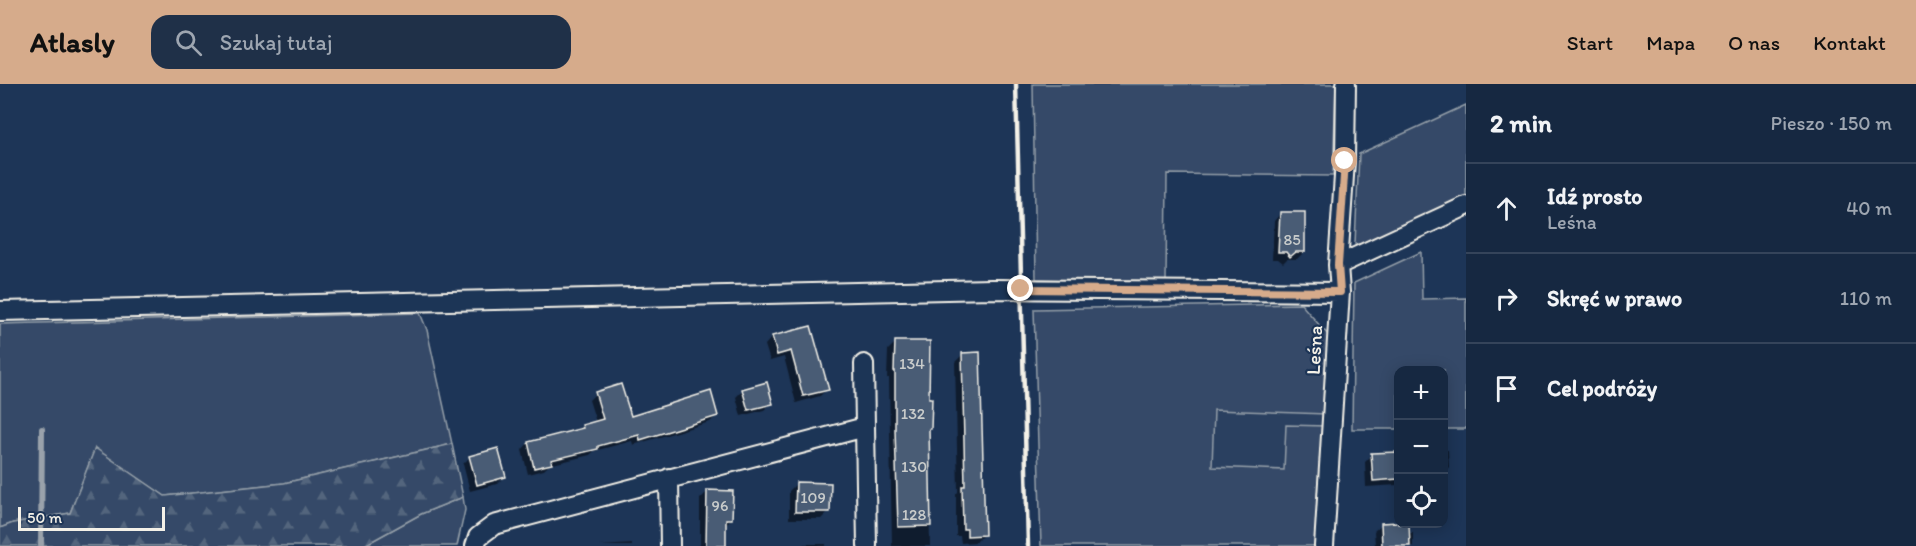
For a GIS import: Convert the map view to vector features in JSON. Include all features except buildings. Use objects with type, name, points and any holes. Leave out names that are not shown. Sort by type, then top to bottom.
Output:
[{"type":"street","name":"Leśna","points":[[1324,546],[1340,292],[1338,265],[1345,161],[1346,84]]},
{"type":"street","points":[[1338,265],[1466,206]]},
{"type":"street","points":[[0,311],[980,289],[1340,292]]},
{"type":"street","points":[[864,364],[867,546]]},
{"type":"street","points":[[475,546],[478,537],[494,525],[865,427]]},
{"type":"street","points":[[669,478],[670,546]]},
{"type":"shaded area","points":[[1214,409],[1326,414],[1326,426],[1284,470],[1212,468]]},
{"type":"green space","points":[[1033,84],[1336,84],[1333,176],[1167,174],[1166,283],[1036,279]]},
{"type":"green space","points":[[1466,105],[1466,199],[1369,244],[1355,244],[1359,154]]},
{"type":"green space","points":[[1421,252],[1422,299],[1466,298],[1466,429],[1448,429],[1448,366],[1394,366],[1394,429],[1352,429],[1354,283]]},
{"type":"green space","points":[[1301,304],[1329,336],[1326,414],[1214,410],[1212,467],[1284,470],[1286,425],[1326,426],[1316,546],[1041,546],[1034,309]]},
{"type":"green space","points":[[420,313],[427,330],[452,444],[284,483],[165,496],[95,449],[70,513],[13,523],[0,528],[0,324]]},
{"type":"green space","points":[[452,444],[463,497],[421,514],[363,546],[0,546],[0,528],[13,523],[70,513],[95,448],[165,496],[284,483]]},
{"type":"green space","points":[[463,497],[465,510],[457,546],[363,546],[421,514]]},
{"type":"waterway","points":[[41,546],[42,429]]},
{"type":"railway","points":[[1016,84],[1028,546]]},
{"type":"route","points":[[1021,289],[1340,292],[1338,265],[1345,161]]}]
